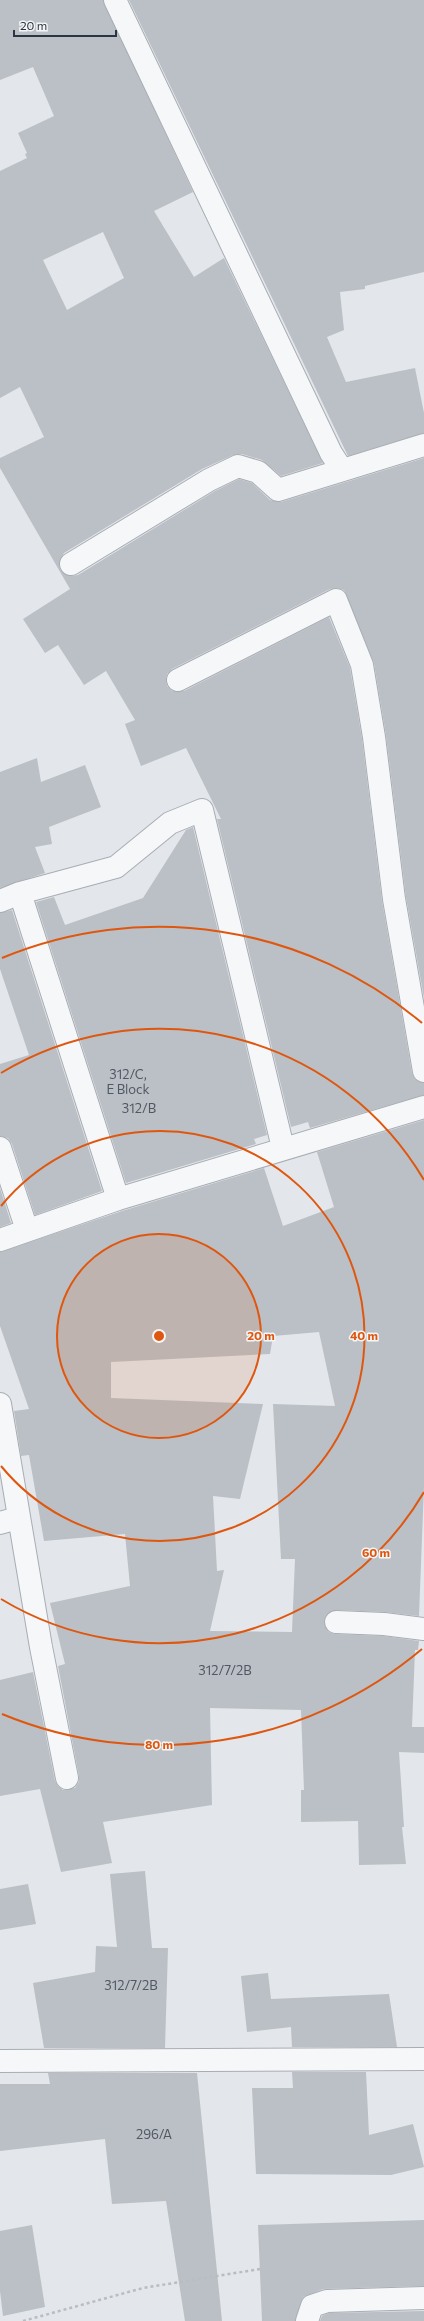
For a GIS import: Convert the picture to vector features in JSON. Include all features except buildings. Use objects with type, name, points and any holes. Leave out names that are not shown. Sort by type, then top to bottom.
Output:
[{"type":"street","points":[[115,0],[331,453],[342,470]]},
{"type":"street","points":[[71,564],[209,480],[238,466],[258,472],[278,490],[424,445]]},
{"type":"street","points":[[178,680],[336,600],[362,665],[374,737],[394,899],[424,1071]]},
{"type":"street","points":[[0,901],[116,867],[170,823],[202,810],[283,1148]]},
{"type":"street","points":[[20,894],[118,1199]]},
{"type":"street","points":[[0,1240],[118,1199],[283,1148],[424,1107]]},
{"type":"street","points":[[0,1148],[27,1230]]},
{"type":"street","points":[[0,1404],[9,1520],[68,1778]]},
{"type":"street","points":[[336,1622],[384,1624],[424,1629]]},
{"type":"street","points":[[0,2061],[424,2059]]},
{"type":"street","points":[[307,2321],[312,2306],[327,2301],[424,2298]]},
{"type":"path","points":[[23,2321],[143,2288],[260,2269]]}]
